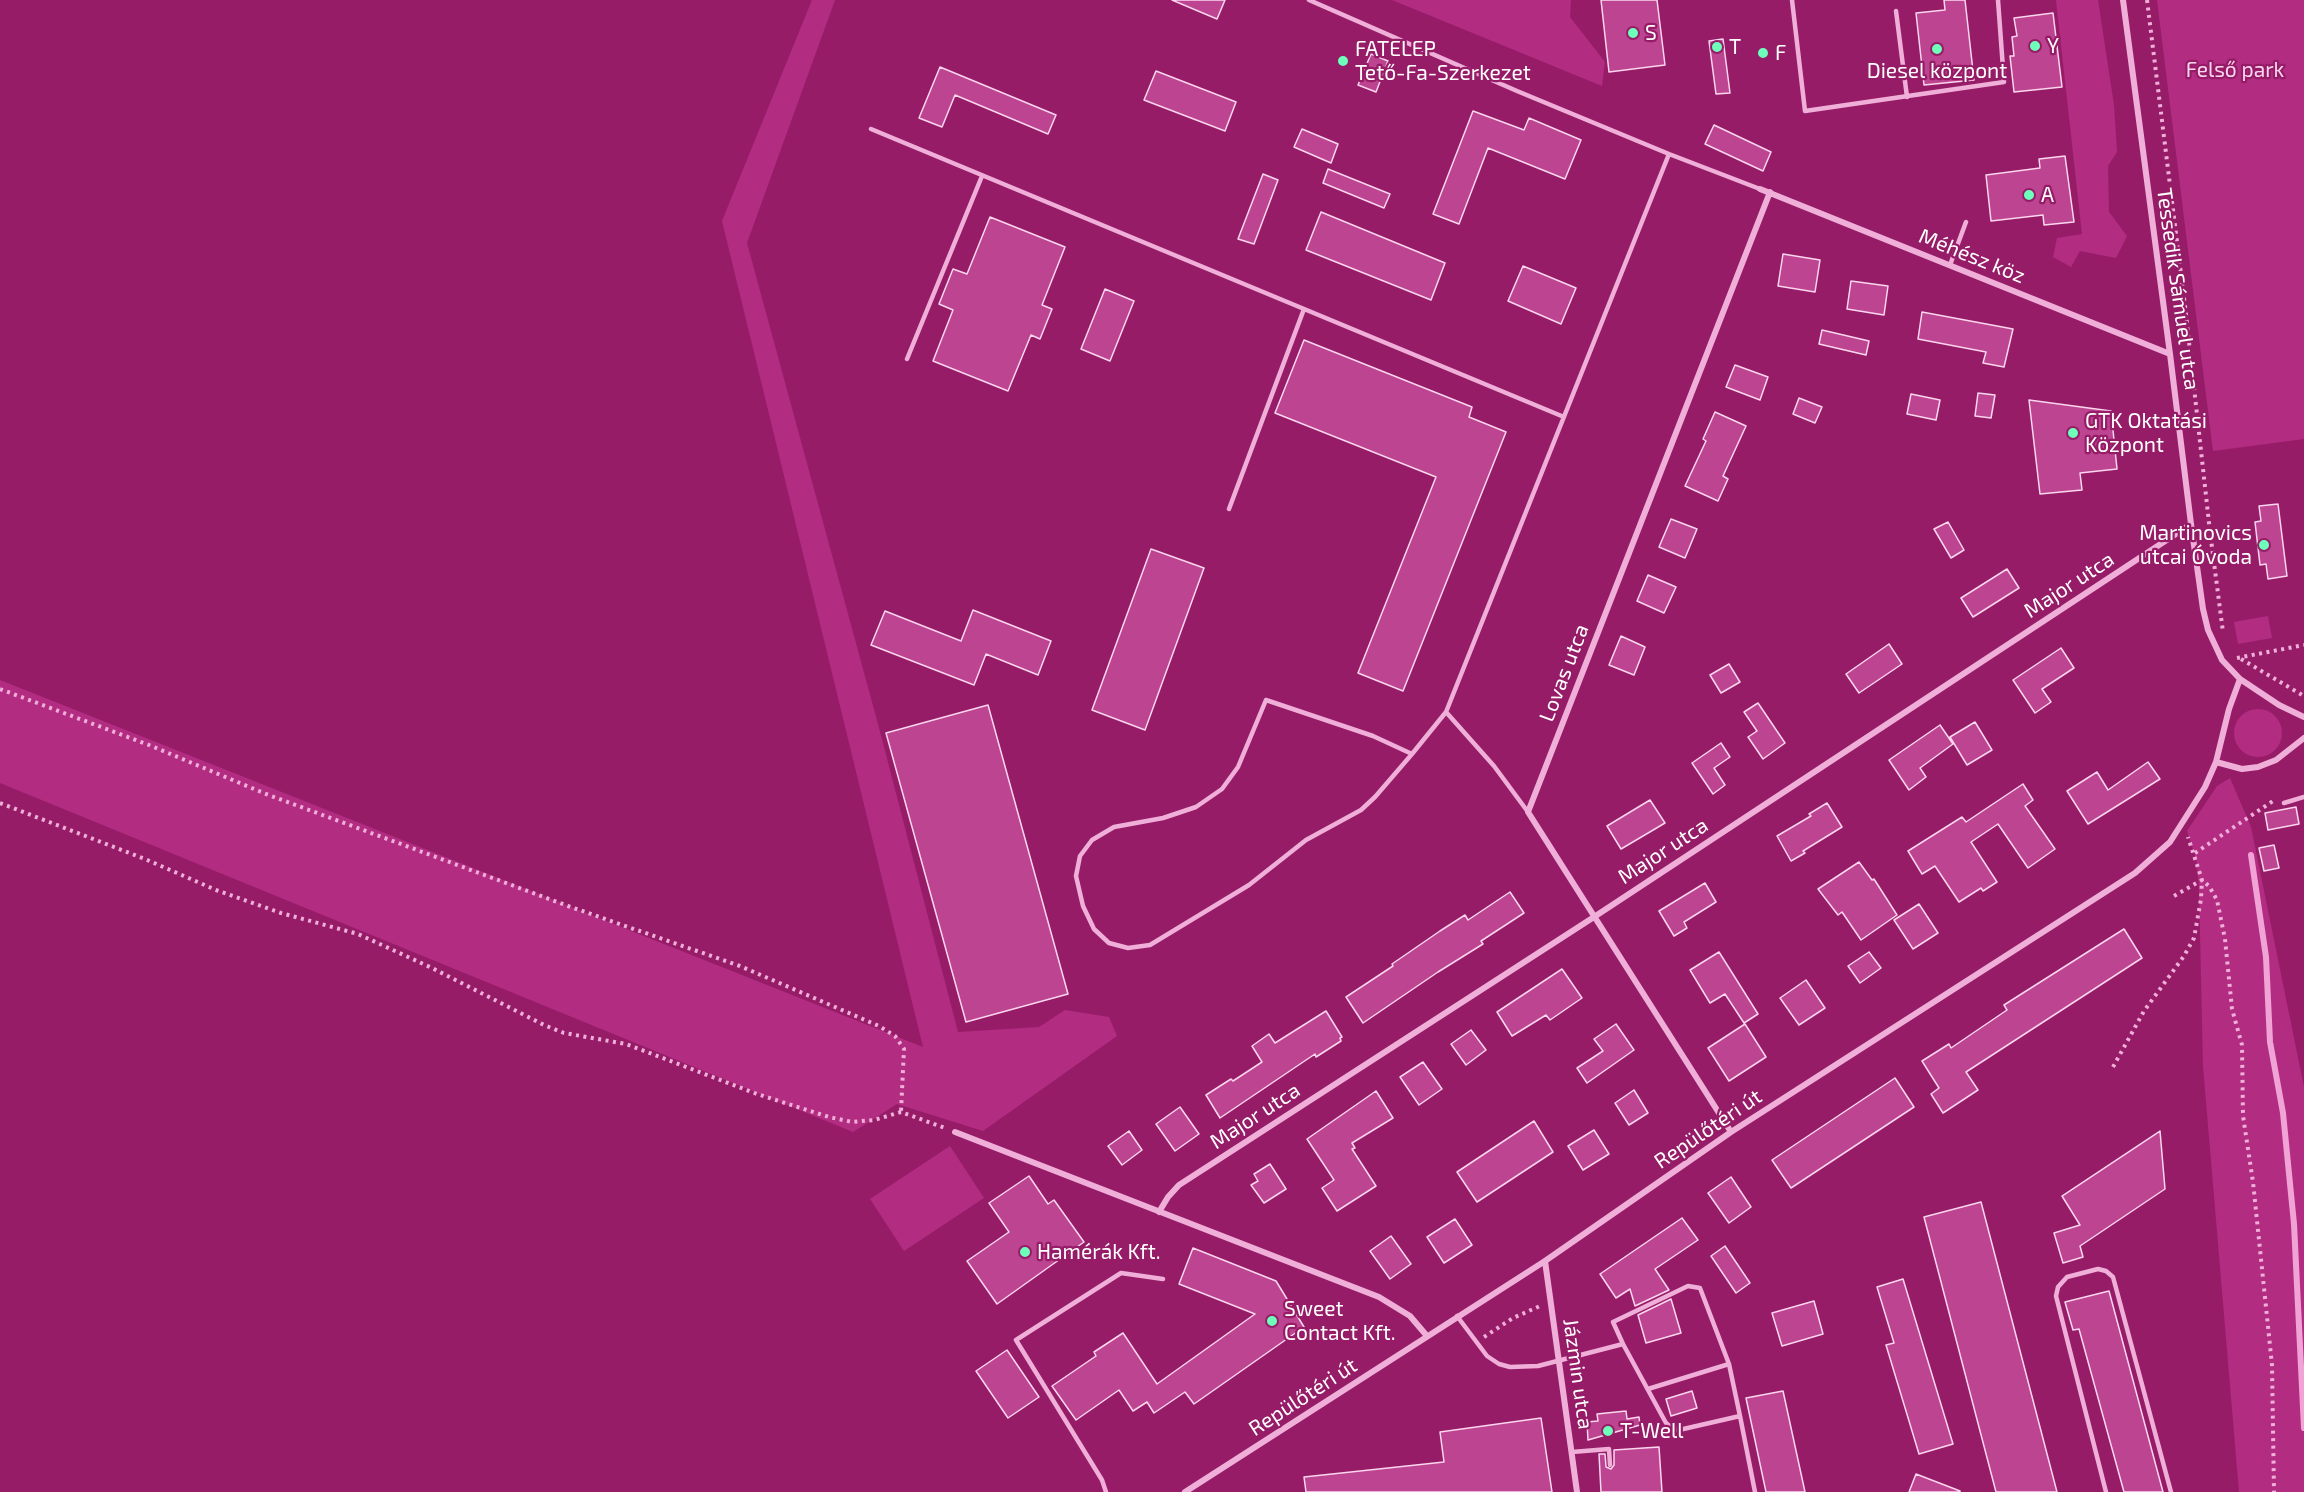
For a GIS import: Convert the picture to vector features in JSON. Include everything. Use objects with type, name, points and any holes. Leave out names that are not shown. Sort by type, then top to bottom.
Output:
[{"type":"street","name":"Tessedik Sámuel utca","points":[[2122,0],[2191,524],[2208,630],[2222,660],[2240,679],[2280,705],[2304,717]]},
{"type":"street","name":"Méhész köz","points":[[1760,189],[2170,354]]},
{"type":"street","name":"Lovas utca","points":[[1527,812],[1770,192]]},
{"type":"street","name":"Major utca","points":[[1160,1212],[1168,1197],[1179,1185],[1594,917],[2191,524]]},
{"type":"street","name":"Repülőtéri út","points":[[1185,1492],[1457,1316],[1545,1262],[1731,1132],[2135,873],[2170,842],[2205,787],[2216,762],[2229,709],[2240,679]]},
{"type":"street","points":[[2216,762],[2242,769],[2258,767],[2276,760],[2304,738]]},
{"type":"street","points":[[1527,812],[1731,1132]]},
{"type":"street","points":[[955,1132],[1379,1298],[1410,1316],[1427,1336]]},
{"type":"street","name":"Jázmin utca","points":[[1545,1262],[1577,1492]]},
{"type":"lane","points":[[1309,0],[1517,92],[1760,189]]},
{"type":"lane","points":[[1792,0],[1805,111],[2004,82],[1998,0]]},
{"type":"lane","points":[[1896,11],[1907,97]]},
{"type":"lane","points":[[871,129],[1564,417]]},
{"type":"lane","points":[[1412,754],[1373,736],[1266,700],[1238,767],[1222,789],[1196,807],[1163,818],[1114,827],[1092,840],[1080,856],[1076,876],[1083,906],[1094,929],[1109,943],[1128,948],[1150,945],[1249,885],[1306,840],[1361,810],[1375,797],[1412,754],[1446,712],[1670,154]]},
{"type":"lane","points":[[907,359],[982,176]]},
{"type":"lane","points":[[1950,265],[1966,222]]},
{"type":"lane","points":[[1229,509],[1304,309]]},
{"type":"lane","points":[[1446,712],[1494,766],[1527,812]]},
{"type":"lane","points":[[2284,803],[2304,797]]},
{"type":"lane","points":[[2106,1492],[2056,1296],[2058,1287],[2067,1277],[2098,1269],[2106,1271],[2113,1277],[2171,1492]]},
{"type":"lane","points":[[1106,1492],[1102,1480],[1016,1340],[1121,1273],[1163,1279]]},
{"type":"lane","points":[[1740,1416],[1679,1430],[1672,1429],[1666,1423],[1613,1322],[1693,1286],[1702,1291],[1729,1364],[1740,1416],[1755,1492]]},
{"type":"lane","points":[[1457,1316],[1487,1356],[1499,1364],[1510,1367],[1531,1367],[1623,1344]]},
{"type":"lane","points":[[1648,1389],[1729,1364]]},
{"type":"lane","points":[[1572,1452],[1609,1449],[1610,1465]]},
{"type":"path","points":[[2147,0],[2224,639]]},
{"type":"path","points":[[2231,652],[2235,658],[2241,658],[2304,645]]},
{"type":"path","points":[[2241,658],[2304,696]]},
{"type":"path","points":[[0,688],[149,745],[277,798],[568,906],[740,966],[879,1026],[895,1036],[904,1049],[901,1112]]},
{"type":"path","points":[[2195,853],[2274,801]]},
{"type":"path","points":[[0,802],[145,859],[216,890],[281,913],[358,934],[441,972],[544,1025],[564,1032],[626,1044],[757,1094],[829,1117],[852,1122],[874,1120],[901,1112],[955,1132]]},
{"type":"path","points":[[2113,1067],[2144,1011],[2184,956],[2194,938],[2202,880],[2195,853],[2181,825]]},
{"type":"path","points":[[2174,896],[2202,880]]},
{"type":"path","points":[[2202,880],[2209,886],[2217,900],[2225,939],[2232,1009],[2242,1045],[2243,1116],[2253,1182],[2272,1365],[2274,1492]]},
{"type":"path","points":[[1476,1343],[1513,1318],[1551,1301]]},
{"type":"green space","points":[[812,0],[835,0],[747,243],[878,724],[958,1032],[1039,1027],[1065,1010],[1109,1017],[1117,1036],[983,1131],[897,1104],[853,1132],[0,783],[0,680],[923,1047],[722,221]]},
{"type":"green space","points":[[1392,0],[1571,0],[1570,17],[1605,62],[1602,86]]},
{"type":"green space","points":[[2056,0],[2098,0],[2114,105],[2117,152],[2108,166],[2109,212],[2127,236],[2116,258],[2080,251],[2071,267],[2053,257],[2057,238],[2082,234]]},
{"type":"green space","name":"Felső park","points":[[2157,0],[2304,0],[2304,439],[2213,451]]},
{"type":"green space","points":[[2268,616],[2272,638],[2238,644],[2234,622]]},
{"type":"green space","points":[[2253,709],[2263,709],[2275,716],[2282,728],[2282,738],[2275,750],[2263,757],[2253,757],[2238,746],[2234,738],[2234,728],[2245,713]]},
{"type":"green space","points":[[2230,778],[2251,827],[2304,1087],[2304,1492],[2239,1492],[2203,1066],[2199,887],[2196,858],[2187,831],[2217,786]]},
{"type":"green space","points":[[950,1146],[984,1198],[904,1251],[870,1199]]},
{"type":"building","points":[[1172,0],[1225,0],[1217,19]]},
{"type":"building","name":"S","points":[[1601,0],[1657,0],[1665,65],[1609,72]]},
{"type":"building","points":[[1944,0],[1965,0],[1974,80],[1924,85],[1916,13],[1945,10]]},
{"type":"building","name":"Y","points":[[2053,13],[2062,87],[2014,92],[2010,56],[2014,56],[2012,37],[2017,36],[2014,18]]},
{"type":"building","points":[[1723,39],[1730,93],[1716,94],[1709,41]]},
{"type":"building","points":[[1371,54],[1388,61],[1376,92],[1358,85]]},
{"type":"building","points":[[940,67],[1056,115],[1048,134],[955,95],[942,127],[919,118]]},
{"type":"building","points":[[1156,71],[1236,102],[1225,131],[1144,100]]},
{"type":"building","points":[[1473,111],[1524,130],[1529,118],[1581,140],[1565,179],[1488,148],[1459,224],[1433,214]]},
{"type":"building","points":[[1714,125],[1771,152],[1763,171],[1705,144]]},
{"type":"building","points":[[1302,129],[1338,144],[1331,163],[1294,147]]},
{"type":"building","name":"A","points":[[2065,156],[2074,222],[2044,225],[2043,215],[1991,221],[1986,175],[2040,168],[2039,159]]},
{"type":"building","points":[[1328,169],[1390,194],[1384,208],[1323,183]]},
{"type":"building","points":[[1263,174],[1278,180],[1254,244],[1238,239]]},
{"type":"building","points":[[1321,212],[1445,263],[1431,300],[1306,250]]},
{"type":"building","points":[[990,217],[1065,247],[1042,305],[1052,309],[1040,339],[1031,335],[1008,391],[933,361],[953,310],[939,304],[953,269],[967,274]]},
{"type":"building","points":[[1783,254],[1820,260],[1815,292],[1778,286]]},
{"type":"building","points":[[1523,266],[1576,288],[1561,324],[1508,301]]},
{"type":"building","points":[[1851,281],[1888,286],[1884,315],[1847,309]]},
{"type":"building","points":[[1105,289],[1134,301],[1110,361],[1081,349]]},
{"type":"building","points":[[1922,312],[2013,329],[2004,367],[1983,363],[1986,352],[1918,339]]},
{"type":"building","points":[[1822,330],[1869,341],[1866,355],[1819,344]]},
{"type":"building","points":[[1304,340],[1472,407],[1469,417],[1506,432],[1403,691],[1358,673],[1436,477],[1275,413]]},
{"type":"building","points":[[1735,365],[1768,377],[1760,400],[1726,387]]},
{"type":"building","points":[[1978,393],[1995,395],[1991,418],[1975,416]]},
{"type":"building","points":[[1911,394],[1940,400],[1936,420],[1907,414]]},
{"type":"building","points":[[1799,398],[1822,407],[1815,423],[1793,414]]},
{"type":"building","name":"GTK Oktatási Központ","points":[[2029,400],[2111,411],[2117,469],[2080,473],[2082,490],[2040,494]]},
{"type":"building","points":[[1715,412],[1746,426],[1723,476],[1728,479],[1718,501],[1685,486],[1706,441],[1703,439]]},
{"type":"building","points":[[2278,504],[2287,576],[2268,579],[2266,564],[2260,565],[2255,522],[2261,521],[2259,506]]},
{"type":"building","points":[[1671,519],[1697,529],[1685,558],[1659,547]]},
{"type":"building","points":[[1948,522],[1964,550],[1951,558],[1934,529]]},
{"type":"building","points":[[1151,549],[1204,568],[1145,730],[1092,710]]},
{"type":"building","points":[[2007,569],[2019,588],[1973,617],[1961,598]]},
{"type":"building","points":[[1648,575],[1676,587],[1664,613],[1637,601]]},
{"type":"building","points":[[973,610],[1051,641],[1038,675],[986,654],[974,685],[871,645],[885,611],[961,641]]},
{"type":"building","points":[[1621,636],[1645,647],[1634,675],[1609,665]]},
{"type":"building","points":[[1889,644],[1902,664],[1859,693],[1846,674]]},
{"type":"building","points":[[2061,648],[2074,668],[2042,689],[2051,702],[2035,713],[2013,680]]},
{"type":"building","points":[[1729,664],[1740,682],[1721,693],[1710,675]]},
{"type":"building","points":[[1758,703],[1785,743],[1763,759],[1748,737],[1757,731],[1744,712]]},
{"type":"building","points":[[988,705],[1068,994],[966,1022],[886,733]]},
{"type":"building","points":[[1975,722],[1992,750],[1967,765],[1950,737]]},
{"type":"building","points":[[1940,725],[1953,744],[1920,768],[1926,777],[1909,790],[1889,760]]},
{"type":"building","points":[[1721,743],[1730,757],[1714,768],[1725,785],[1713,794],[1692,763]]},
{"type":"building","points":[[2148,762],[2160,779],[2088,824],[2067,791],[2097,772],[2108,790]]},
{"type":"building","points":[[2023,784],[2033,800],[2025,806],[2055,849],[2028,868],[1998,824],[1971,842],[1997,882],[1983,891],[1981,888],[1959,902],[1935,866],[1922,874],[1908,851],[1962,817],[1966,822]]},
{"type":"building","points":[[1650,800],[1665,823],[1621,849],[1607,826]]},
{"type":"building","points":[[1827,803],[1842,827],[1791,861],[1777,836],[1811,816],[1809,814]]},
{"type":"building","points":[[2296,807],[2299,824],[2268,830],[2265,813]]},
{"type":"building","points":[[2274,845],[2279,868],[2264,871],[2259,848]]},
{"type":"building","points":[[1859,862],[1872,880],[1874,879],[1897,915],[1861,940],[1842,912],[1838,915],[1818,889]]},
{"type":"building","points":[[1705,883],[1716,902],[1684,922],[1687,928],[1674,936],[1659,911]]},
{"type":"building","points":[[1510,892],[1524,913],[1481,941],[1483,944],[1363,1023],[1346,997],[1440,931],[1465,915],[1468,920]]},
{"type":"building","points":[[1919,904],[1938,933],[1913,949],[1894,920]]},
{"type":"building","points":[[2124,929],[2142,958],[1966,1072],[1978,1090],[1943,1113],[1931,1094],[1939,1088],[1922,1061],[1949,1044],[1951,1048],[2007,1010],[2004,1005]]},
{"type":"building","points":[[1719,952],[1758,1014],[1744,1023],[1725,994],[1710,1003],[1690,970]]},
{"type":"building","points":[[1869,952],[1881,968],[1860,983],[1848,966]]},
{"type":"building","points":[[1562,969],[1582,998],[1550,1020],[1546,1015],[1512,1036],[1497,1012]]},
{"type":"building","points":[[1806,980],[1825,1008],[1799,1025],[1780,998]]},
{"type":"building","points":[[1326,1011],[1342,1037],[1341,1041],[1316,1057],[1315,1054],[1220,1118],[1206,1095],[1262,1062],[1252,1046],[1269,1034],[1275,1043]]},
{"type":"building","points":[[1616,1024],[1634,1050],[1587,1083],[1577,1068],[1603,1051],[1594,1039]]},
{"type":"building","points":[[1745,1024],[1766,1057],[1729,1081],[1708,1048]]},
{"type":"building","points":[[1471,1030],[1486,1050],[1466,1065],[1451,1044]]},
{"type":"building","points":[[1423,1062],[1442,1089],[1419,1105],[1400,1077]]},
{"type":"building","points":[[1895,1078],[1914,1107],[1791,1188],[1772,1160]]},
{"type":"building","points":[[1634,1090],[1648,1113],[1629,1125],[1615,1103]]},
{"type":"building","points":[[1376,1091],[1393,1118],[1352,1143],[1355,1148],[1352,1149],[1376,1186],[1337,1211],[1322,1188],[1334,1180],[1307,1139]]},
{"type":"building","points":[[1180,1107],[1199,1134],[1175,1151],[1156,1124]]},
{"type":"building","points":[[1534,1121],[1553,1152],[1477,1202],[1457,1172]]},
{"type":"building","points":[[1594,1130],[1609,1154],[1583,1170],[1568,1146]]},
{"type":"building","points":[[1129,1131],[1142,1150],[1122,1165],[1108,1146]]},
{"type":"building","points":[[2160,1131],[2165,1189],[2080,1246],[2083,1257],[2063,1263],[2054,1233],[2080,1225],[2062,1196]]},
{"type":"building","points":[[1270,1164],[1286,1189],[1264,1203],[1251,1185],[1258,1181],[1254,1174]]},
{"type":"building","name":"Hamérák Kft.","points":[[1029,1176],[1048,1204],[1054,1200],[1084,1242],[997,1304],[967,1261],[1009,1232],[989,1203]]},
{"type":"building","points":[[1731,1177],[1751,1207],[1729,1223],[1708,1193]]},
{"type":"building","points":[[1981,1202],[2057,1492],[1996,1492],[1924,1217]]},
{"type":"building","points":[[1682,1218],[1698,1240],[1655,1269],[1669,1290],[1635,1306],[1630,1289],[1616,1298],[1600,1274]]},
{"type":"building","points":[[1455,1219],[1472,1245],[1444,1263],[1427,1237]]},
{"type":"building","points":[[1391,1236],[1411,1264],[1390,1279],[1370,1251]]},
{"type":"building","points":[[1725,1246],[1750,1283],[1736,1293],[1711,1256]]},
{"type":"building","name":"Sweet Contact Kft.","points":[[1193,1248],[1276,1281],[1304,1327],[1194,1404],[1185,1392],[1154,1413],[1147,1402],[1133,1411],[1119,1390],[1076,1420],[1052,1386],[1096,1356],[1094,1352],[1123,1333],[1157,1384],[1255,1314],[1179,1284]]},
{"type":"building","points":[[1903,1279],[1953,1444],[1919,1454],[1886,1345],[1894,1343],[1877,1287]]},
{"type":"building","points":[[2109,1291],[2163,1492],[2124,1492],[2079,1329],[2073,1330],[2065,1302]]},
{"type":"building","points":[[1671,1299],[1681,1333],[1646,1343],[1638,1315]]},
{"type":"building","points":[[1814,1301],[1823,1334],[1782,1346],[1772,1313]]},
{"type":"building","points":[[1007,1350],[1039,1397],[1008,1418],[976,1371]]},
{"type":"building","points":[[1692,1391],[1697,1408],[1671,1416],[1666,1399]]},
{"type":"building","points":[[1783,1391],[1805,1492],[1766,1492],[1746,1398]]},
{"type":"building","name":"T-Well","points":[[1626,1411],[1627,1419],[1639,1417],[1640,1425],[1588,1440],[1587,1422],[1598,1421],[1597,1414]]},
{"type":"building","points":[[1541,1418],[1552,1492],[1306,1492],[1304,1477],[1444,1462],[1440,1432]]},
{"type":"building","points":[[1659,1447],[1662,1492],[1601,1492],[1599,1454],[1605,1454],[1606,1467],[1611,1469],[1614,1465],[1614,1450]]},
{"type":"building","points":[[1916,1474],[1960,1491],[1960,1492],[1909,1492]]},
{"type":"waterway","points":[[2251,855],[2266,957],[2270,1042],[2283,1113],[2294,1224],[2304,1428]]},
{"type":"place","name":"S","points":[[1633,33]]},
{"type":"place","name":"Y","points":[[2035,46]]},
{"type":"place","name":"T","points":[[1717,47]]},
{"type":"place","name":"Diesel központ","points":[[1937,49]]},
{"type":"place","name":"F","points":[[1763,53]]},
{"type":"place","name":"FATELEP Tető-Fa-Szerkezet","points":[[1343,61]]},
{"type":"place","name":"A","points":[[2029,195]]},
{"type":"place","name":"GTK Oktatási Központ","points":[[2073,433]]},
{"type":"place","name":"Martinovics utcai Óvoda","points":[[2264,545]]},
{"type":"place","name":"Hamérák Kft.","points":[[1025,1252]]},
{"type":"place","name":"Sweet Contact Kft.","points":[[1272,1321]]},
{"type":"place","name":"T-Well","points":[[1608,1431]]}]
